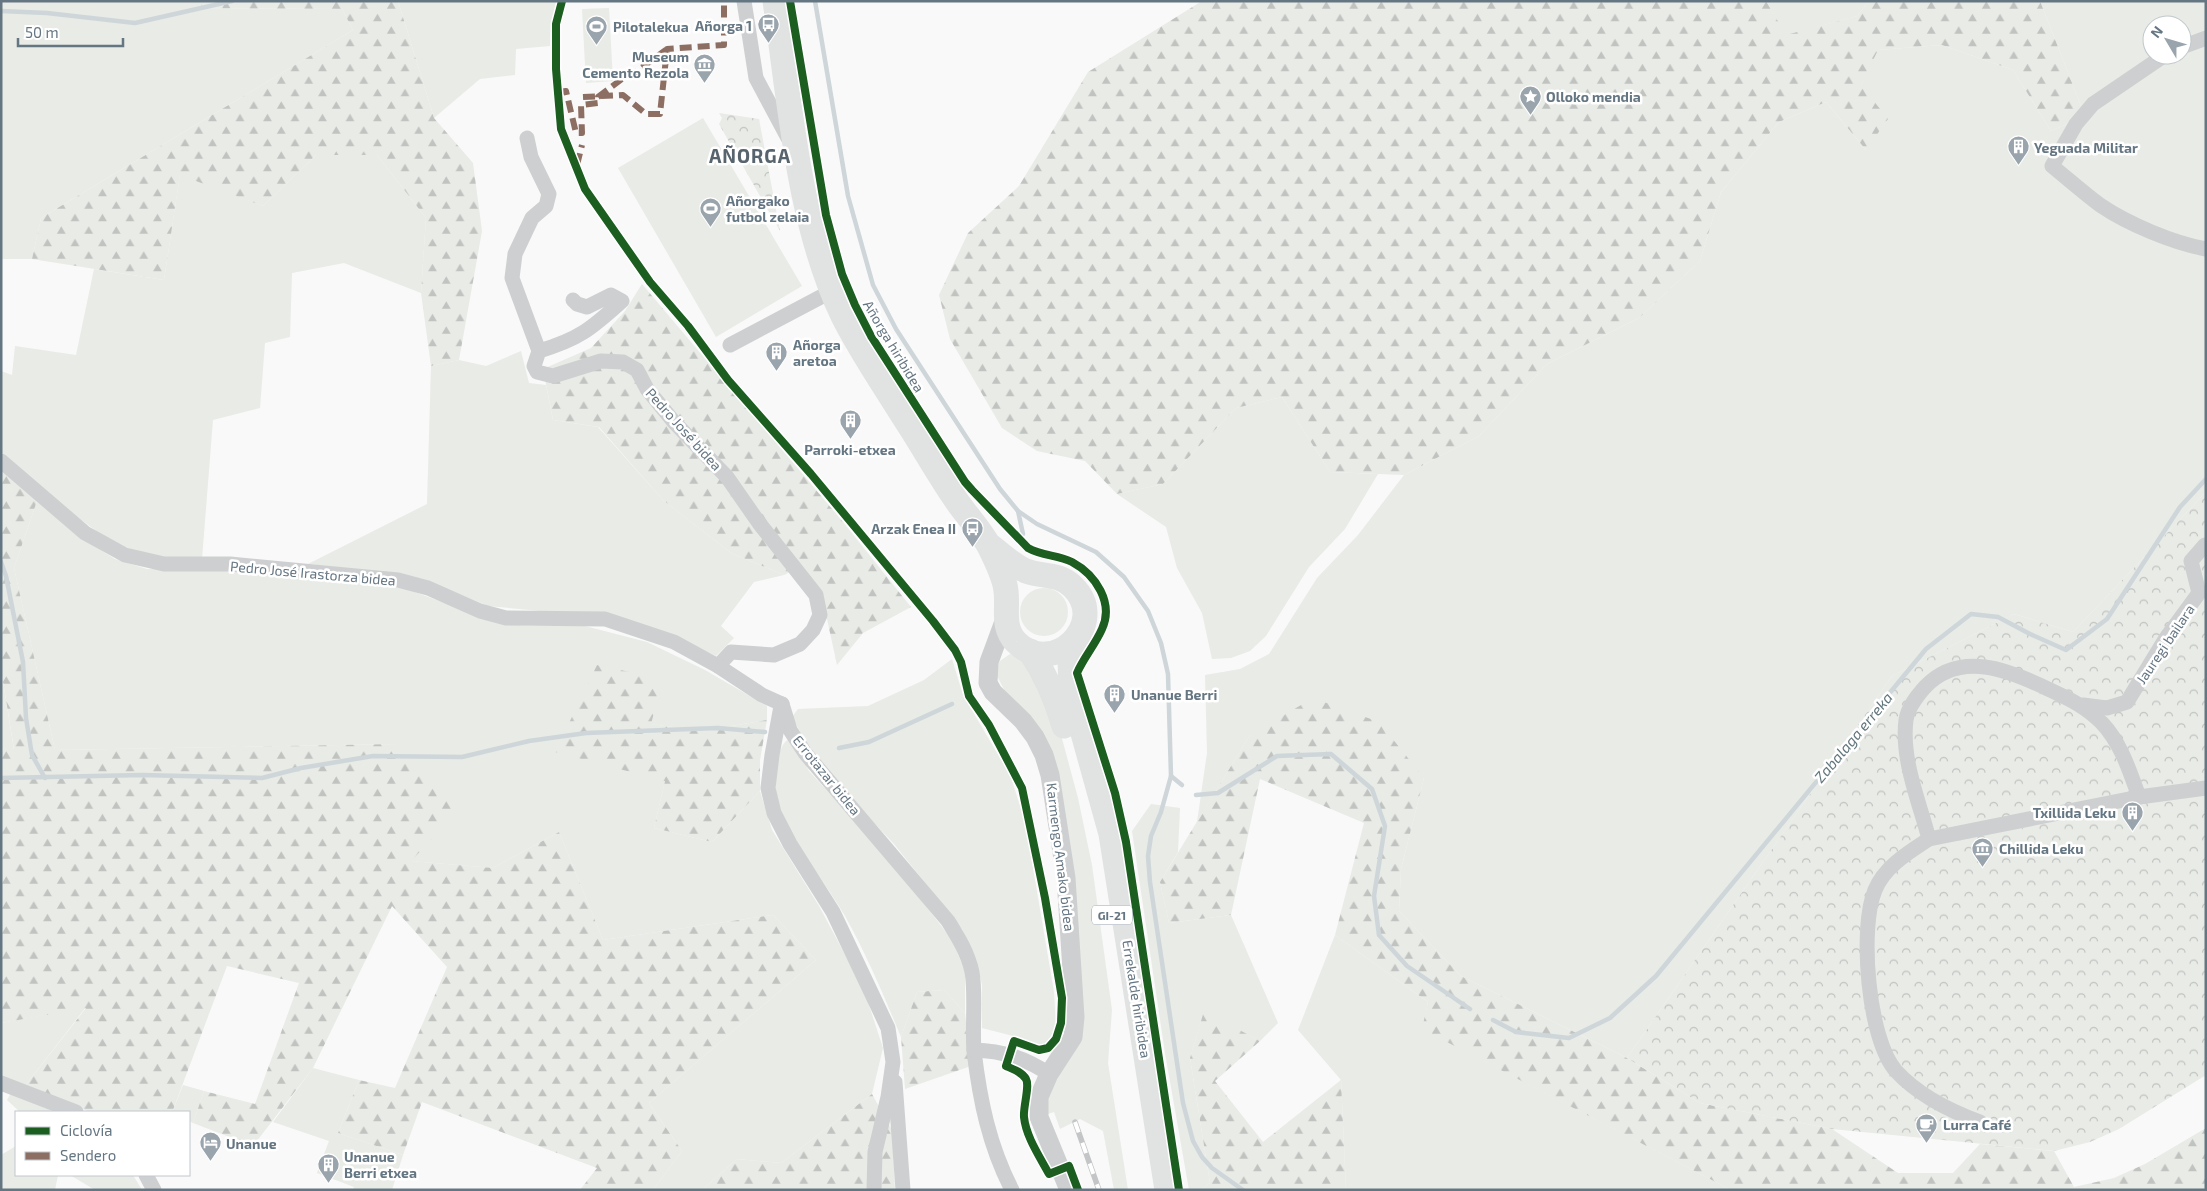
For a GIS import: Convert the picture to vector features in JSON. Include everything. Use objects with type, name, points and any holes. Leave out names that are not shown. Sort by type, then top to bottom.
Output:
[{"type":"main road","name":"GI-21","points":[[775,1],[799,160],[813,234],[832,291],[861,351],[956,501],[988,544],[1006,587],[1006,611],[1011,635],[1025,648]]},
{"type":"main road","points":[[988,544],[1025,571],[1043,575]]},
{"type":"main road","name":"GI-21","points":[[1043,575],[1056,576],[1068,582],[1081,598],[1084,609],[1084,622],[1079,635]]},
{"type":"main road","points":[[1006,611],[1017,587],[1030,577],[1043,575]]},
{"type":"main road","points":[[1025,648],[1052,653],[1063,650],[1079,635]]},
{"type":"main road","name":"Errekalde hiribidea","points":[[1079,635],[1070,661],[1071,690],[1112,834],[1167,1190]]},
{"type":"main road","name":"Errekalde hiribidea","points":[[1025,648],[1044,671],[1056,696],[1089,807],[1104,868],[1154,1190]]},
{"type":"street","points":[[744,1],[756,78],[799,160]]},
{"type":"street","points":[[2192,43],[2206,38]]},
{"type":"street","points":[[2151,65],[2093,104],[2076,124],[2052,166],[2101,205],[2132,223],[2192,246],[2206,249]]},
{"type":"street","points":[[527,138],[531,157],[549,194],[546,206],[532,218],[515,254],[512,278],[539,351],[568,342],[592,328],[622,301],[611,295],[588,307],[577,304],[573,300]]},
{"type":"street","points":[[730,346],[832,291]]},
{"type":"street","name":"Pedro José bidea","points":[[539,351],[534,366],[537,372],[553,376],[601,361],[623,362],[637,370],[646,389],[674,422],[727,477],[759,523],[816,595],[820,615],[814,630],[800,644],[774,655],[744,651],[731,652],[718,666]]},
{"type":"street","name":"Pedro José Irastorza bidea","points":[[1,461],[85,533],[126,555],[164,564],[230,564],[398,580],[428,588],[480,611],[506,618],[605,619],[674,642],[718,666],[762,695],[782,704]]},
{"type":"street","name":"Jauregi bailara","points":[[2082,705],[2107,708],[2126,702],[2166,638],[2198,593],[2191,560],[2204,545]]},
{"type":"street","name":"Karmengo Amako bidea","points":[[1006,611],[993,655],[989,662],[988,683],[993,692],[1029,729],[1044,755],[1050,775],[1066,878],[1075,1017],[1073,1037],[1049,1074]]},
{"type":"street","points":[[993,655],[1025,648]]},
{"type":"street","name":"Jauregi bailara","points":[[1929,838],[1905,741],[1906,718],[1916,698],[1932,680],[1949,670],[1971,666],[1995,667],[2024,677],[2082,705],[2104,725],[2124,757],[2139,798]]},
{"type":"street","name":"Errotazar bidea","points":[[782,704],[790,730],[805,753],[948,920],[963,946],[972,972],[974,1050],[984,1118],[999,1166],[1012,1190]]},
{"type":"street","name":"Errotazar bidea","points":[[782,704],[768,788],[774,813],[790,844],[833,912],[888,1028],[893,1062],[903,1190]]},
{"type":"street","points":[[1980,1122],[1953,1112],[1916,1089],[1895,1070],[1882,1043],[1872,1002],[1866,947],[1868,917],[1875,890],[1887,871],[1929,838],[2139,798],[2206,788]]},
{"type":"street","points":[[974,1050],[992,1050],[1016,1056],[1049,1074],[1040,1097],[1039,1117],[1069,1190]]},
{"type":"street","name":"Errotazar bidea","points":[[874,1190],[875,1152],[888,1097],[893,1062]]},
{"type":"street","points":[[1,1083],[73,1111]]},
{"type":"street","name":"Errotazar bidea","points":[[899,1146],[912,1190]]},
{"type":"street","points":[[147,1176],[154,1190]]},
{"type":"green space","points":[[1,1],[201,1],[201,8],[342,9],[353,30],[41,218],[32,259],[1,259]]},
{"type":"green space","points":[[201,1],[398,1],[434,118],[473,163],[482,231],[459,360],[431,366],[421,293],[426,218],[377,155],[316,155],[263,206],[180,175],[164,280],[32,259],[41,218],[353,30],[342,9],[201,8]]},
{"type":"green space","points":[[398,1],[557,1],[551,23],[550,46],[516,49],[515,75],[480,79],[434,118]]},
{"type":"green space","points":[[1202,1],[1766,1],[1786,35],[1857,16],[1869,1],[2040,1],[2085,116],[2051,131],[2013,70],[1942,45],[1878,50],[1861,85],[1888,119],[1866,150],[1826,102],[1779,122],[1721,192],[1700,261],[1639,318],[1547,364],[1479,436],[1404,475],[1330,472],[1282,397],[1236,408],[1163,484],[1117,494],[1085,461],[1037,451],[1002,428],[950,339],[939,295],[968,233],[1019,186],[1088,72]]},
{"type":"green space","points":[[1766,1],[1869,1],[1857,16],[1785,36]]},
{"type":"green space","points":[[2040,1],[2206,1],[2206,492],[2073,632],[2014,614],[1892,676],[1627,1058],[1461,976],[1399,911],[1401,869],[1424,778],[1250,735],[1197,822],[1207,753],[1205,675],[1240,669],[1269,654],[1317,578],[1358,535],[1404,475],[1479,436],[1547,364],[1639,318],[1700,261],[1721,192],[1779,122],[1826,102],[1866,150],[1861,85],[1877,50],[1942,45],[2013,70],[2051,131],[2085,116]]},
{"type":"green space","name":"Pilotalekua","points":[[609,8],[613,81],[586,83],[582,9]]},
{"type":"green space","points":[[719,113],[759,119],[780,231],[719,124],[722,118]]},
{"type":"green space","name":"Añorgako futbol zelaia","points":[[703,118],[802,286],[716,337],[618,168]]},
{"type":"green space","points":[[316,155],[377,155],[426,218],[421,293],[344,263],[292,273],[290,337],[265,343],[260,408],[213,420],[202,559],[153,557],[130,549],[99,533],[64,507],[1,452],[1,371],[12,375],[15,346],[76,355],[94,269],[164,280],[180,174],[263,206]]},
{"type":"green space","points":[[642,284],[843,522],[911,607],[863,633],[837,665],[822,596],[802,566],[784,575],[731,553],[663,500],[599,427],[553,420],[543,369],[591,348],[625,311]]},
{"type":"green space","points":[[521,351],[529,383],[546,385],[553,420],[598,427],[663,500],[731,553],[784,575],[754,582],[721,626],[734,638],[716,656],[660,630],[540,611],[488,606],[423,579],[384,572],[308,564],[427,504],[431,366],[459,360],[486,366]]},
{"type":"green space","points":[[1282,397],[1330,472],[1378,474],[1345,529],[1309,567],[1266,636],[1250,651],[1231,658],[1212,659],[1202,613],[1177,568],[1166,527],[1117,494],[1163,484],[1236,408]]},
{"type":"green space","points":[[1,471],[37,501],[14,568],[55,750],[397,744],[463,807],[411,861],[493,868],[559,832],[603,940],[773,915],[816,960],[649,1103],[682,1151],[653,1190],[580,1190],[597,1168],[422,1102],[403,1155],[338,1133],[359,1080],[395,1088],[447,967],[392,906],[313,1068],[253,1146],[193,1123],[204,1091],[255,1104],[299,983],[227,966],[173,1110],[88,1111],[25,1086],[86,1008],[1,1023],[1,748],[14,749],[1,669]]},
{"type":"green space","name":"Chillida Leku","points":[[2206,492],[2206,1075],[2119,1129],[2090,1142],[2054,1151],[1832,1129],[1700,1103],[1627,1058],[1892,676],[2014,614],[2073,632]]},
{"type":"green space","points":[[37,501],[75,534],[115,559],[147,569],[232,569],[404,588],[485,618],[524,626],[585,626],[647,642],[705,670],[767,706],[767,720],[702,731],[650,724],[597,665],[665,781],[654,828],[712,842],[760,791],[772,830],[819,906],[864,990],[883,1048],[872,1094],[781,1163],[737,1159],[702,1190],[653,1190],[682,1151],[649,1103],[816,960],[773,915],[603,940],[559,832],[493,868],[410,861],[397,744],[55,750],[14,568]]},
{"type":"green space","points":[[1039,588],[1049,588],[1058,592],[1064,598],[1067,603],[1067,621],[1058,632],[1049,636],[1039,636],[1030,632],[1024,626],[1020,617],[1020,607],[1024,598],[1030,592]]},
{"type":"green space","points":[[1010,654],[1020,656],[1057,720],[1078,798],[1092,865],[1112,1010],[1108,1063],[1128,1190],[1114,1190],[1103,1131],[1080,1119],[1060,1129],[1054,1112],[1048,1114],[1046,1098],[1049,1089],[1073,1052],[1061,798],[997,676],[995,669],[1000,661]]},
{"type":"green space","points":[[952,659],[963,695],[1010,775],[1025,821],[1054,992],[1056,1028],[1047,1043],[1035,1046],[1013,1036],[982,1028],[982,985],[976,958],[962,929],[894,844],[831,777],[803,737],[792,717],[798,709],[868,706],[924,680]]},
{"type":"green space","points":[[597,665],[663,679],[651,724],[702,731],[767,720],[760,760],[760,791],[712,842],[654,828],[665,781],[555,752]]},
{"type":"green space","points":[[1,669],[14,750],[1,748]]},
{"type":"green space","points":[[1313,698],[1379,722],[1424,778],[1401,869],[1399,911],[1461,976],[1627,1058],[1700,1103],[1832,1129],[1898,1173],[1953,1173],[1980,1144],[2054,1151],[2074,1187],[2114,1178],[2145,1164],[2206,1128],[2206,1188],[2203,1190],[1731,1190],[1422,1029],[1428,1002],[1335,935],[1364,823],[1260,779],[1231,915],[1169,923],[1160,882],[1250,735]]},
{"type":"green space","points":[[787,740],[795,744],[809,771],[886,855],[953,941],[965,972],[965,1013],[944,990],[917,992],[901,1037],[853,931],[780,813],[775,785],[777,764],[782,746]]},
{"type":"green space","points":[[1151,804],[1180,808],[1178,852],[1160,882],[1169,923],[1231,915],[1278,1023],[1260,1041],[1204,1012],[1190,1058],[1210,1183],[1200,1190],[1189,1190],[1165,1053],[1132,831]]},
{"type":"green space","points":[[1335,935],[1428,1002],[1423,1029],[1731,1190],[1346,1190],[1341,1080],[1298,1030]]},
{"type":"green space","points":[[944,990],[965,1013],[971,1066],[905,1089],[901,1037],[917,992]]},
{"type":"green space","points":[[86,1007],[25,1086],[1,1077],[1,1023]]},
{"type":"green space","points":[[1204,1011],[1260,1041],[1215,1081],[1263,1142],[1341,1080],[1346,1190],[1200,1190],[1210,1183],[1190,1058]]},
{"type":"green space","points":[[313,1068],[359,1080],[338,1133],[403,1155],[392,1190],[353,1190],[354,1187],[317,1173],[329,1141],[273,1122]]},
{"type":"green space","points":[[183,1085],[204,1091],[193,1123],[190,1122],[190,1111],[168,1111],[173,1110]]},
{"type":"green space","points":[[11,1093],[53,1111],[19,1111],[7,1100]]},
{"type":"green space","points":[[872,1094],[892,1130],[895,1190],[702,1190],[737,1159],[781,1163]]},
{"type":"green space","points":[[15,1147],[15,1176],[58,1176],[55,1190],[1,1190],[1,1155]]},
{"type":"green space","points":[[72,1176],[134,1176],[142,1190],[95,1190]]},
{"type":"waterway","points":[[1,11],[47,13],[135,23],[232,1]]},
{"type":"waterway","points":[[815,1],[848,196],[873,285],[896,329],[1000,489],[1018,511],[1037,524],[1096,552],[1124,577],[1148,611],[1161,643],[1168,674],[1171,776],[1161,812],[1151,836],[1148,856],[1150,882],[1183,1103],[1193,1141],[1202,1157],[1212,1168],[1243,1190]]},
{"type":"waterway","name":"Zabalaga erreka","points":[[1493,1020],[1516,1032],[1569,1038],[1610,1018],[1656,976],[1926,649],[1971,614],[1998,617],[2066,650],[2107,619],[2180,507],[2206,479]]},
{"type":"waterway","points":[[1018,511],[1023,534]]},
{"type":"waterway","points":[[1,562],[6,576],[23,662],[26,718],[32,755],[45,778]]},
{"type":"waterway","points":[[839,748],[869,742],[952,704]]},
{"type":"waterway","points":[[1,778],[142,775],[262,778],[301,768],[373,756],[462,757],[529,741],[586,733],[718,728],[765,732]]},
{"type":"waterway","name":"Zabalaga erreka","points":[[1196,795],[1218,793],[1277,756],[1331,754],[1372,789],[1385,826],[1374,896],[1379,935],[1407,966],[1470,1009]]},
{"type":"waterway","name":"Zabalaga erreka","points":[[1171,776],[1182,785]]},
{"type":"railway","points":[[1075,1122],[1099,1190]]},
{"type":"marked path","points":[[583,97],[623,95],[646,114],[660,114],[667,49],[724,45],[724,1]]},
{"type":"marked path","points":[[558,92],[566,91],[576,133],[582,133],[581,105],[598,103],[598,97],[667,49]]},
{"type":"marked path","points":[[577,165],[582,145]]},
{"type":"cycle path","points":[[562,1],[556,24],[556,69],[561,129],[585,189],[650,282],[688,326],[728,380],[811,474],[955,650],[961,662],[969,696],[989,725],[1022,788],[1045,898],[1062,998],[1061,1023],[1056,1039],[1048,1048],[1039,1050],[1014,1041],[1006,1066],[1020,1073],[1026,1079],[1025,1124],[1034,1147],[1049,1174],[1069,1166],[1078,1190]]},
{"type":"cycle path","name":"Añorga hiribidea","points":[[790,1],[826,215],[842,274],[871,336],[972,490],[1028,548],[1039,553],[1067,560],[1081,568],[1095,582],[1104,600],[1106,609],[1102,629],[1077,673],[1115,793],[1126,842],[1179,1190]]},
{"type":"place","name":"Añorga 1","points":[[768,44]]},
{"type":"place","name":"Pilotalekua","points":[[597,45]]},
{"type":"place","name":"Museum Cemento Rezola","points":[[705,83]]},
{"type":"place","name":"Olloko mendia","points":[[1530,115]]},
{"type":"place","name":"Yeguada Militar","points":[[2018,166]]},
{"type":"place","name":"Añorgako futbol zelaia","points":[[710,227]]},
{"type":"place","name":"Añorga aretoa","points":[[777,371]]},
{"type":"place","name":"Parroki-etxea","points":[[850,440]]},
{"type":"place","name":"Arzak Enea II","points":[[972,547]]},
{"type":"place","name":"Unanue Berri","points":[[1115,713]]},
{"type":"place","name":"Txillida Leku","points":[[2132,831]]},
{"type":"place","name":"Chillida Leku","points":[[1983,867]]},
{"type":"place","name":"Lurra Café","points":[[1927,1143]]},
{"type":"place","name":"Unanue","points":[[210,1162]]},
{"type":"place","name":"Unanue Berri etxea","points":[[328,1183]]},
{"type":"district","name":"AÑORGA","points":[[750,155]]}]
